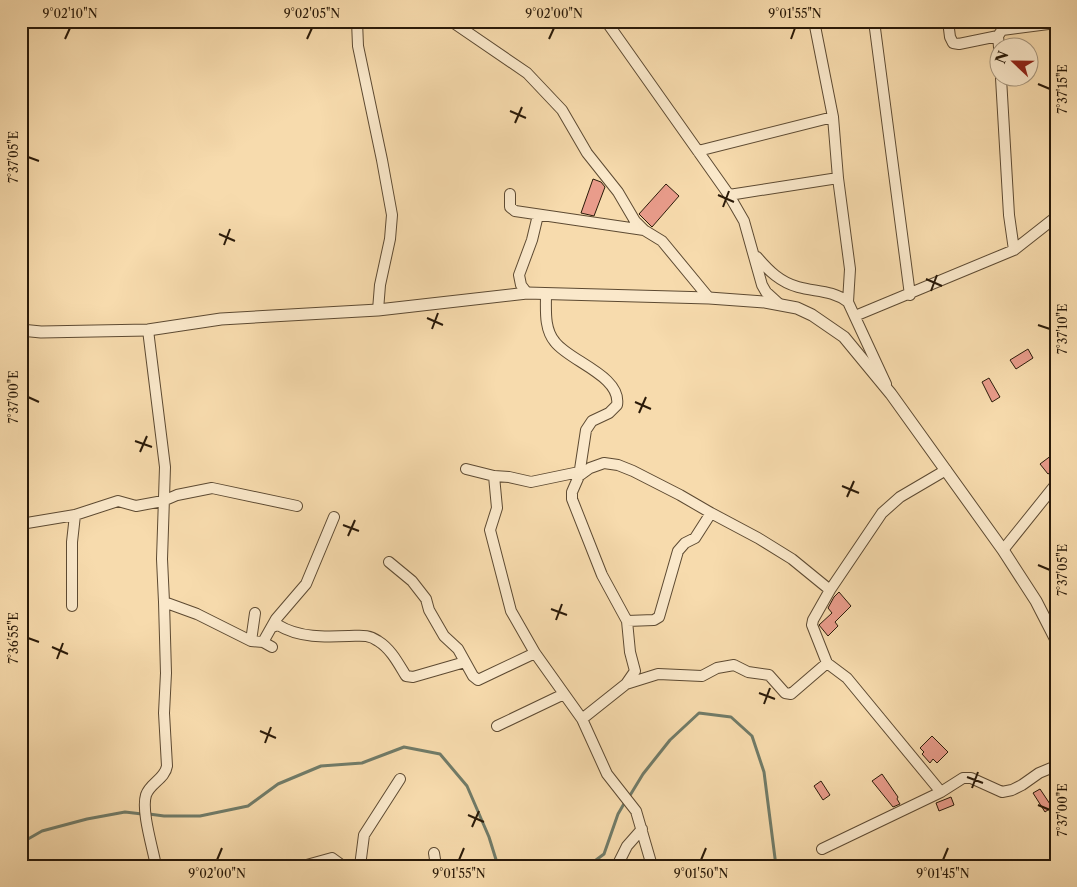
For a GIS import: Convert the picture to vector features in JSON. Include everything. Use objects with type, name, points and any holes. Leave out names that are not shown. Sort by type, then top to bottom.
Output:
[{"type":"street","points":[[357,21],[358,46],[392,215],[390,239],[380,285],[378,310]]},
{"type":"street","points":[[451,21],[527,73],[562,110],[587,153],[618,192],[635,221],[644,230],[662,241],[708,298]]},
{"type":"street","points":[[606,21],[729,195],[744,221],[762,284],[766,292],[778,303]]},
{"type":"street","points":[[814,21],[833,117],[838,178],[850,269],[848,302]]},
{"type":"street","points":[[874,21],[910,295]]},
{"type":"street","points":[[948,21],[950,37],[953,43],[959,44],[998,36],[1002,30],[1056,23]]},
{"type":"street","points":[[1002,88],[1009,215],[1014,250]]},
{"type":"street","points":[[698,151],[833,117]]},
{"type":"street","points":[[729,195],[838,178]]},
{"type":"street","points":[[510,194],[510,207],[512,210],[644,230]]},
{"type":"street","points":[[527,293],[520,285],[519,275],[532,240],[538,214]]},
{"type":"street","points":[[855,316],[910,295],[1014,250],[1056,217]]},
{"type":"street","points":[[755,256],[770,273],[781,280],[800,287],[832,292],[848,302],[891,394]]},
{"type":"street","points":[[21,330],[41,332],[148,330],[221,319],[378,310],[527,293],[708,298],[778,303],[797,308],[812,315],[844,338],[891,394],[1003,550],[1036,600],[1056,640]]},
{"type":"street","points":[[546,294],[547,321],[554,341],[562,350],[579,360],[610,384],[617,395],[617,405],[609,413],[592,421],[586,430],[579,474],[572,492],[574,507],[602,575],[627,621],[630,652],[635,671],[626,684],[582,719]]},
{"type":"street","points":[[148,330],[164,467],[162,559],[166,673],[164,713],[167,766],[164,774],[148,791],[145,802],[150,844],[156,866]]},
{"type":"street","points":[[581,456],[590,468]]},
{"type":"street","points":[[466,469],[531,482],[579,474],[604,463],[618,465],[680,495],[758,538],[792,559],[830,590]]},
{"type":"street","points":[[941,792],[847,678],[827,663],[812,625],[830,590],[882,513],[900,497],[946,470]]},
{"type":"street","points":[[494,476],[497,508],[490,530],[511,610],[535,653],[582,719],[607,774],[636,811],[652,866]]},
{"type":"street","points":[[1003,550],[1056,484]]},
{"type":"street","points":[[21,524],[74,515],[118,502],[136,506],[163,501],[177,495],[212,488],[297,506]]},
{"type":"street","points":[[627,621],[654,620],[659,617],[678,551],[685,543],[695,538],[711,513]]},
{"type":"street","points":[[72,606],[74,515]]},
{"type":"street","points":[[164,602],[197,614],[251,641],[268,645],[276,619],[306,584],[334,517]]},
{"type":"street","points":[[390,562],[412,581],[426,599],[444,636],[458,650],[473,676],[478,680],[535,653]]},
{"type":"street","points":[[251,641],[255,613]]},
{"type":"street","points":[[272,627],[278,625],[294,634],[306,636],[367,635],[378,641],[393,654],[406,676],[412,678],[465,662]]},
{"type":"street","points":[[626,684],[658,674],[702,676],[717,668],[734,665],[748,672],[768,675],[786,693],[791,694],[827,663]]},
{"type":"street","points":[[497,726],[564,694]]},
{"type":"street","points":[[822,849],[941,792],[963,778],[972,778],[1002,792],[1012,790],[1039,773],[1056,766]]},
{"type":"street","points":[[360,866],[364,835],[400,779]]},
{"type":"street","points":[[617,866],[627,846],[642,829]]},
{"type":"street","points":[[434,853],[436,866]]},
{"type":"street","points":[[303,866],[332,858],[343,866]]},
{"type":"building","points":[[593,179],[601,182],[605,187],[594,216],[581,213]]},
{"type":"building","points":[[666,184],[679,196],[652,227],[639,214]]},
{"type":"building","points":[[1028,349],[1033,358],[1016,369],[1010,360]]},
{"type":"building","points":[[989,378],[1000,397],[992,402],[982,382]]},
{"type":"building","points":[[1056,452],[1056,469],[1048,474],[1040,464]]},
{"type":"building","points":[[839,592],[851,606],[835,622],[838,626],[828,636],[819,625],[832,613],[828,608]]},
{"type":"building","points":[[932,736],[948,752],[937,763],[933,759],[930,763],[922,754],[924,752],[920,748]]},
{"type":"building","points":[[882,774],[898,797],[897,799],[900,804],[893,807],[872,781]]},
{"type":"building","points":[[821,781],[830,795],[823,800],[814,786]]},
{"type":"building","points":[[1040,789],[1052,807],[1045,812],[1033,793]]},
{"type":"building","points":[[951,797],[954,805],[939,811],[936,803]]},
{"type":"waterway","points":[[629,797],[643,774],[670,740],[699,713],[731,717],[752,736],[764,772],[776,866]]},
{"type":"waterway","points":[[149,814],[200,816],[248,806],[278,784],[321,766],[362,763],[404,747],[440,754],[467,786],[489,837],[498,866]]},
{"type":"waterway","points":[[588,866],[604,854],[618,814],[625,802]]},
{"type":"waterway","points":[[21,843],[42,831],[87,819],[125,812],[142,814]]}]
